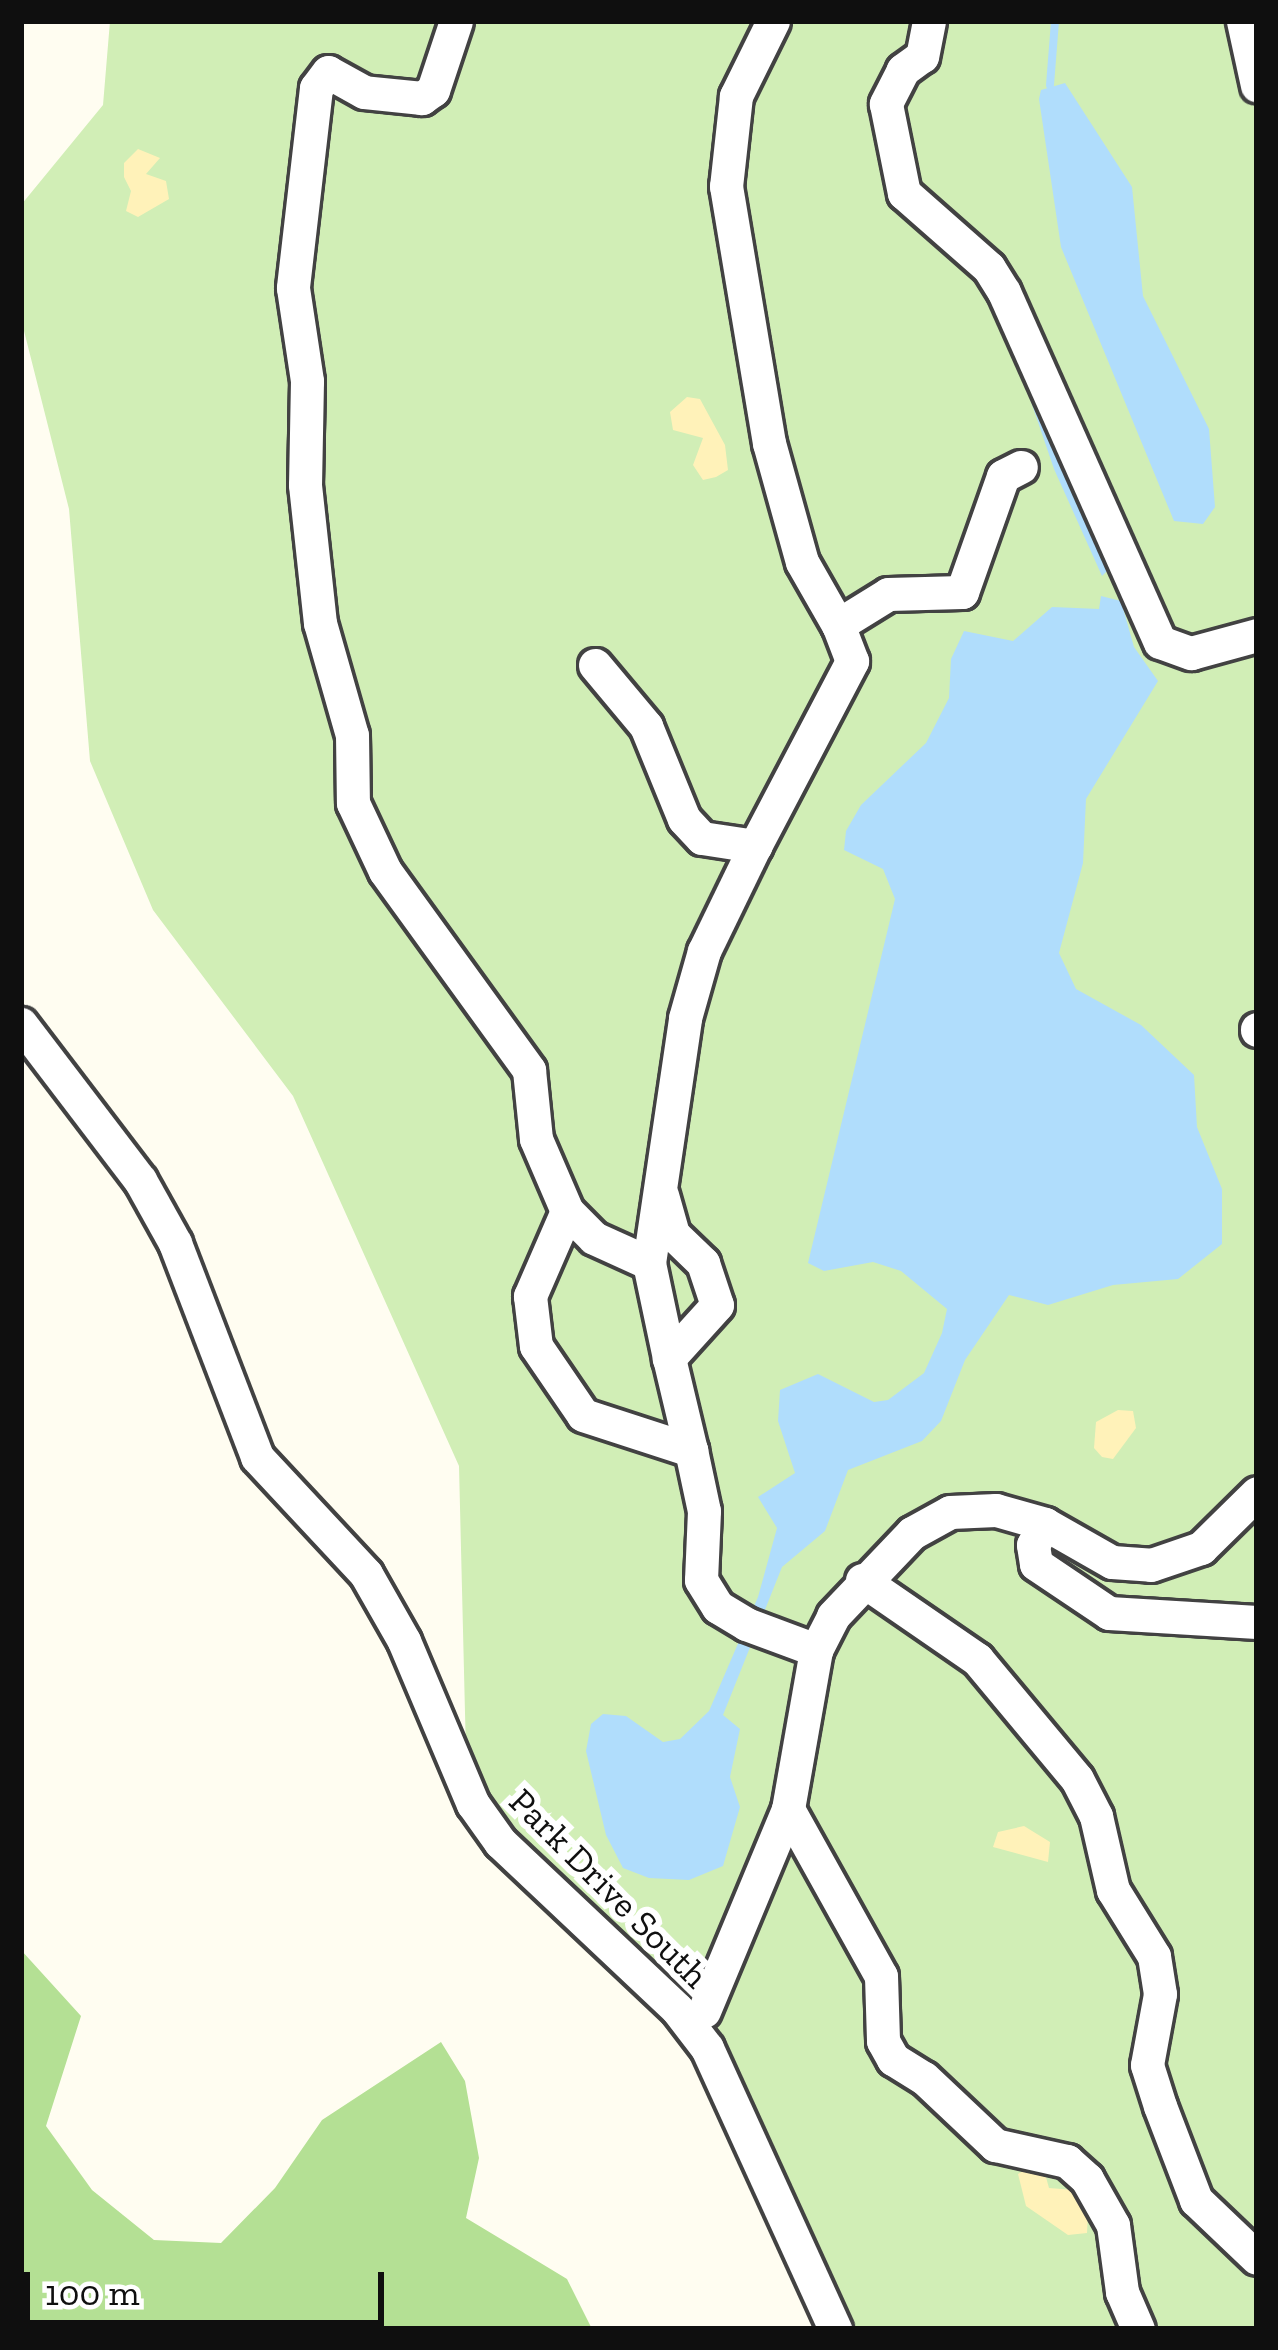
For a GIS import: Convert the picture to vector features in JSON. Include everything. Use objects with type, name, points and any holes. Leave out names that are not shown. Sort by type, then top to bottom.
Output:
[{"type":"street","points":[[456,21],[433,90],[422,98],[364,92],[328,72],[316,88],[293,288],[307,381],[305,485],[323,650],[352,735],[358,818],[386,871],[530,1070],[536,1139],[567,1211],[594,1238],[649,1263]]},
{"type":"street","points":[[773,21],[736,96],[726,186],[770,443],[802,562],[838,625],[852,661],[704,951],[658,1182],[649,1263],[704,1511],[701,1580],[718,1607],[816,1650]]},
{"type":"street","points":[[929,21],[922,56],[903,70],[886,104],[904,193],[980,258],[1004,292],[1160,642],[1192,653],[1257,635]]},
{"type":"street","points":[[1243,21],[1257,86]]},
{"type":"street","points":[[838,625],[888,594],[962,592],[1003,476],[1021,467]]},
{"type":"street","points":[[595,665],[646,726],[684,819],[702,838],[754,846]]},
{"type":"street","name":"Park Drive South","points":[[21,1024],[140,1180],[176,1244],[257,1457],[366,1574],[404,1642],[473,1804],[500,1842],[677,2009],[707,2048],[836,2329]]},
{"type":"street","points":[[658,1182],[673,1234],[703,1263],[717,1305],[669,1358]]},
{"type":"street","points":[[567,1211],[530,1296],[536,1346],[583,1414],[691,1450]]},
{"type":"street","points":[[704,2012],[788,1809],[816,1650],[862,1580],[912,1533],[950,1513],[996,1510],[1045,1524],[1112,1562],[1151,1565],[1201,1547],[1257,1493]]},
{"type":"street","points":[[1045,1524],[1034,1545],[1036,1564],[1094,1606],[1151,1621],[1224,1615],[1257,1622]]},
{"type":"street","points":[[862,1580],[977,1659],[1076,1779],[1096,1816],[1113,1890],[1154,1957],[1160,1994],[1147,2065],[1160,2106],[1196,2200],[1257,2258]]},
{"type":"street","points":[[788,1809],[875,1964],[885,1996],[883,2041],[893,2059],[924,2078],[995,2145],[1067,2161],[1087,2180],[1114,2225],[1122,2292],[1138,2329]]},
{"type":"green space","points":[[110,21],[1257,21],[1257,2329],[846,2329],[710,2031],[511,1840],[466,1754],[459,1466],[293,1096],[153,910],[90,761],[69,509],[21,319],[21,205],[103,105]]},
{"type":"green space","points":[[21,1950],[81,2016],[46,2126],[92,2190],[154,2240],[221,2243],[275,2188],[322,2120],[441,2042],[465,2081],[479,2158],[466,2218],[567,2279],[592,2329],[21,2329]]},
{"type":"sand","points":[[138,149],[160,158],[146,174],[166,181],[169,199],[138,217],[126,211],[131,191],[124,163]]},
{"type":"sand","points":[[687,397],[700,399],[725,445],[728,470],[716,477],[703,480],[693,465],[703,438],[673,430],[670,412]]},
{"type":"sand","points":[[1118,1410],[1133,1411],[1136,1428],[1113,1459],[1102,1457],[1094,1448],[1096,1422]]},
{"type":"sand","points":[[1024,1826],[1050,1842],[1048,1862],[993,1847],[998,1832]]},
{"type":"sand","points":[[1030,2167],[1044,2170],[1049,2188],[1074,2190],[1088,2212],[1087,2233],[1068,2235],[1026,2206],[1018,2174]]},
{"type":"water","points":[[1065,83],[1132,187],[1143,296],[1209,429],[1215,507],[1203,524],[1174,521],[1061,247],[1039,99],[1041,90]]},
{"type":"water","points":[[1000,311],[1114,564],[1102,576],[1054,469]]},
{"type":"water","points":[[1101,596],[1121,601],[1134,647],[1158,681],[1086,799],[1083,863],[1059,953],[1076,989],[1141,1025],[1194,1075],[1197,1127],[1222,1189],[1222,1244],[1178,1279],[1113,1285],[1048,1305],[1009,1295],[965,1360],[941,1421],[922,1441],[848,1470],[825,1531],[782,1567],[723,1715],[740,1729],[730,1777],[740,1807],[723,1866],[689,1880],[649,1878],[623,1868],[606,1835],[586,1751],[591,1724],[603,1714],[626,1716],[663,1742],[680,1739],[709,1711],[758,1597],[777,1528],[758,1497],[795,1473],[778,1421],[780,1390],[818,1374],[874,1402],[888,1400],[924,1373],[947,1309],[901,1271],[873,1262],[824,1271],[808,1263],[895,899],[883,869],[844,850],[846,831],[861,805],[926,743],[949,698],[951,659],[964,631],[1013,641],[1052,607],[1099,609]]},
{"type":"waterway","points":[[1050,85],[1055,21]]}]
